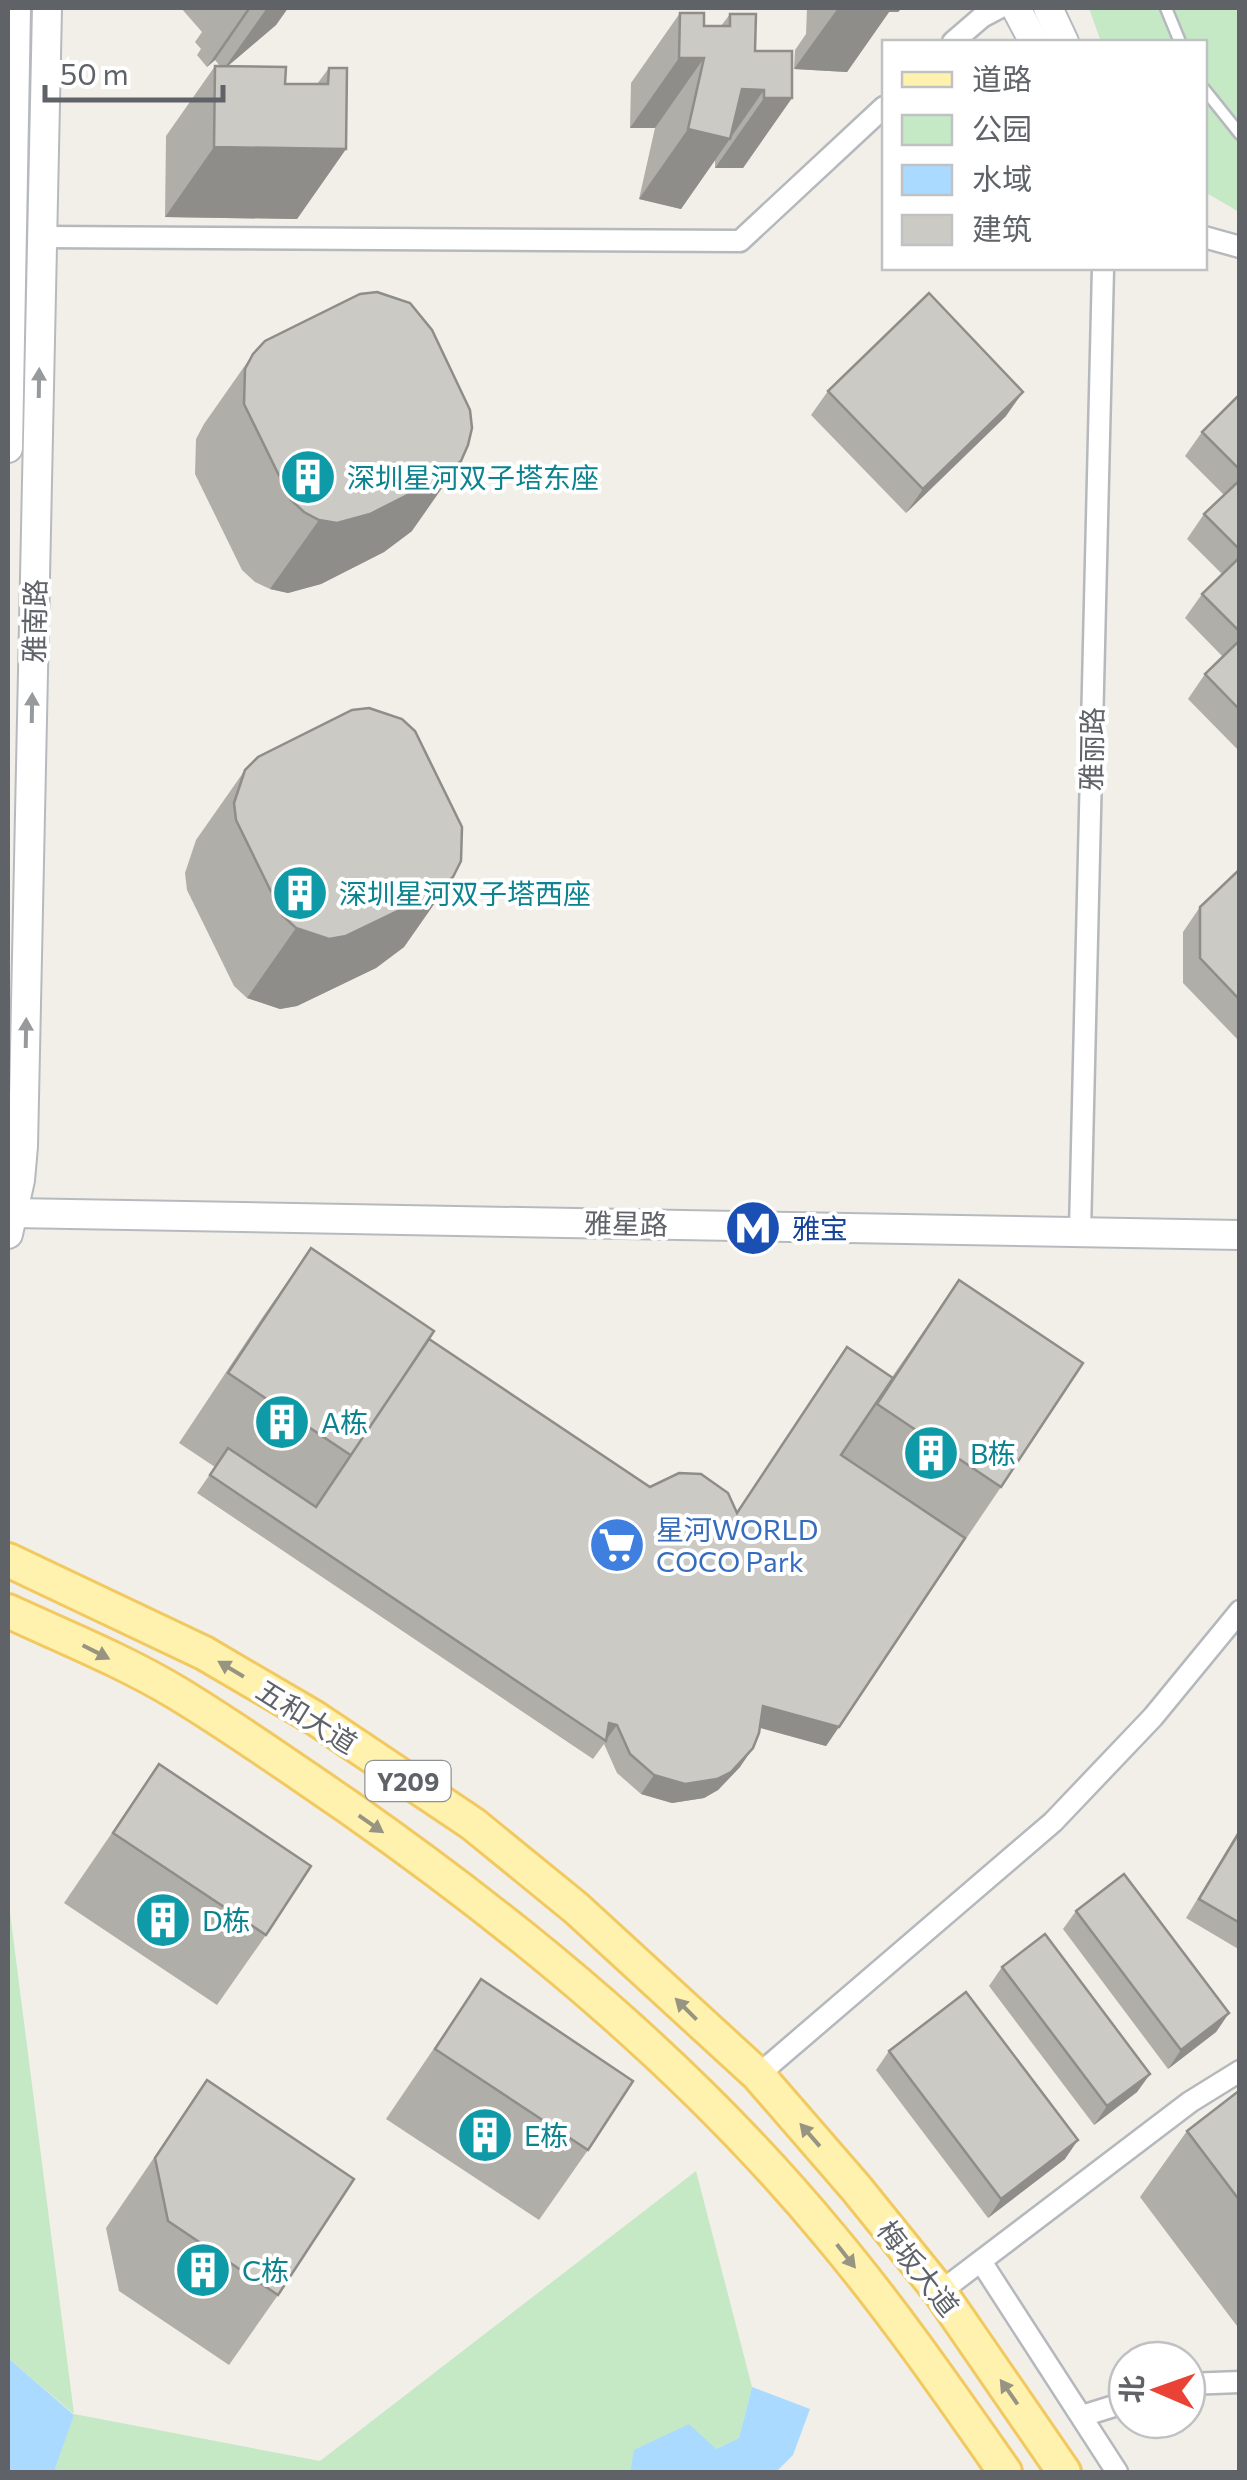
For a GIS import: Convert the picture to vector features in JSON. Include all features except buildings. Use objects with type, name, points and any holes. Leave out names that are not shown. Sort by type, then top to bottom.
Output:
[{"type":"main road","name":"五和大道","points":[[8,1560],[204,1653],[314,1718],[473,1824],[576,1908],[758,2075]]},
{"type":"main road","name":"五和大道","points":[[8,1611],[175,1692],[438,1870],[627,2026],[736,2130]]},
{"type":"main road","name":"梅坂大道","points":[[758,2075],[940,2292],[1064,2472]]},
{"type":"main road","name":"梅坂大道","points":[[736,2130],[842,2250],[926,2358],[1004,2472]]},
{"type":"street","points":[[8,448],[16,8]]},
{"type":"street","name":"雅南路","points":[[10,1223],[23,1146],[47,8]]},
{"type":"street","points":[[955,40],[982,17],[1000,8]]},
{"type":"street","points":[[1016,8],[1033,40]]},
{"type":"street","points":[[1048,8],[1063,40]]},
{"type":"street","points":[[42,236],[740,241],[882,108]]},
{"type":"street","points":[[1207,238],[1240,247]]},
{"type":"street","name":"雅丽路","points":[[1080,1231],[1103,270]]},
{"type":"street","name":"雅星路","points":[[10,1223],[1240,1234]]},
{"type":"street","points":[[758,2075],[1052,1822],[1154,1717],[1240,1611]]},
{"type":"street","points":[[940,2292],[982,2264],[1190,2102],[1240,2070]]},
{"type":"street","points":[[982,2264],[1117,2472]]},
{"type":"street","points":[[1207,2383],[1240,2382]]},
{"type":"street","points":[[1082,2416],[1107,2408]]},
{"type":"lane","points":[[1166,8],[1179,40]]},
{"type":"lane","points":[[1207,94],[1240,134]]},
{"type":"green space","points":[[1089,8],[1239,8],[1239,212],[1207,193],[1207,40],[1100,40]]},
{"type":"green space","points":[[8,1897],[74,2414],[8,2358]]},
{"type":"green space","points":[[696,2171],[752,2387],[739,2438],[716,2449],[635,2450],[630,2472],[54,2472],[74,2414],[320,2461]]},
{"type":"water","points":[[8,2358],[74,2415],[54,2472],[8,2472]]},
{"type":"water","points":[[752,2387],[810,2409],[793,2455],[776,2472],[630,2472],[634,2450],[689,2424],[716,2449],[739,2438]]},
{"type":"place","name":"深圳星河双子塔东座","points":[[308,477]]},
{"type":"place","name":"深圳星河双子塔西座","points":[[300,893]]},
{"type":"place","name":"雅宝","points":[[753,1228]]},
{"type":"place","name":"A栋","points":[[282,1422]]},
{"type":"place","name":"B栋","points":[[931,1453]]},
{"type":"place","name":"星河WORLD COCO Park","points":[[617,1545]]},
{"type":"place","name":"D栋","points":[[163,1920]]},
{"type":"place","name":"E栋","points":[[485,2135]]},
{"type":"place","name":"C栋","points":[[203,2270]]}]
